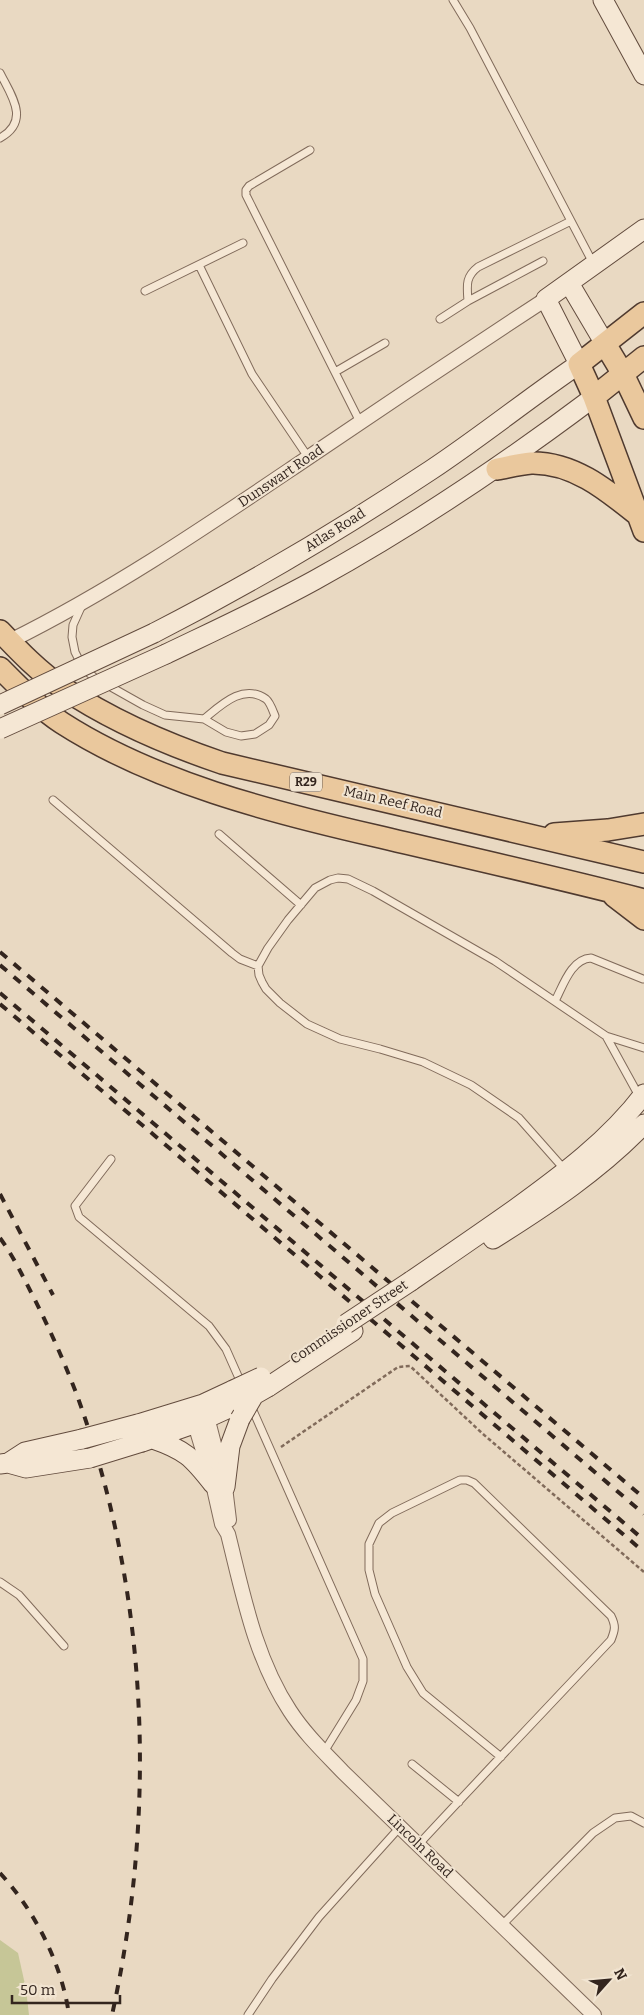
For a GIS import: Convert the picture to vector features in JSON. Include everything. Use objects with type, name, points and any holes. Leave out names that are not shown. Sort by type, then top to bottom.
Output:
[{"type":"main road","points":[[604,0],[644,75]]},
{"type":"main road","points":[[642,524],[594,397],[546,299],[644,229]]},
{"type":"main road","points":[[569,283],[623,374],[644,418]]},
{"type":"main road","name":"Atlas Road","points":[[0,705],[154,633],[221,599],[309,547],[423,475],[579,364],[644,313]]},
{"type":"main road","points":[[0,729],[166,654],[314,580],[415,521],[496,469],[594,397],[644,357]]},
{"type":"main road","points":[[496,469],[530,464],[547,464],[565,468],[608,491],[642,524]]},
{"type":"main road","name":"Main Reef Road","points":[[5,636],[32,663],[61,687],[98,710],[178,748],[242,767],[644,862]]},
{"type":"main road","points":[[0,668],[18,686],[60,721],[84,736],[165,774],[214,792],[282,814],[644,900]]},
{"type":"main road","points":[[539,836],[608,830],[644,824]]},
{"type":"main road","points":[[607,891],[644,919]]},
{"type":"main road","name":"Commissioner Street","points":[[571,1178],[642,1096]]},
{"type":"main road","name":"Commissioner Street","points":[[4,1463],[26,1468],[90,1458],[148,1441],[199,1413],[249,1395],[571,1178],[606,1161],[644,1124]]},
{"type":"main road","points":[[148,1441],[186,1453],[219,1486],[230,1446],[249,1395]]},
{"type":"main road","name":"Commissioner Street","points":[[4,1463],[25,1452],[138,1424],[199,1413]]},
{"type":"street","name":"Dunswart Road","points":[[5,636],[83,602],[202,530],[360,422],[546,299]]},
{"type":"street","name":"Lincoln Road","points":[[199,1413],[230,1524],[228,1534],[254,1632],[265,1663],[290,1711],[324,1752],[594,2015]]},
{"type":"lane","points":[[453,0],[470,28],[594,265]]},
{"type":"lane","points":[[0,73],[17,109],[17,119],[13,128],[0,138]]},
{"type":"lane","points":[[310,150],[249,186],[246,190],[246,195],[360,422]]},
{"type":"lane","points":[[468,301],[467,281],[470,273],[478,267],[571,221]]},
{"type":"lane","points":[[145,291],[243,243]]},
{"type":"lane","points":[[440,319],[468,301],[543,261]]},
{"type":"lane","points":[[199,265],[252,374],[308,458]]},
{"type":"lane","points":[[335,372],[384,344]]},
{"type":"lane","points":[[83,602],[73,625],[72,637],[75,652],[82,668],[95,678],[165,715],[204,719],[226,732],[241,736],[254,734],[269,725],[275,716],[267,700],[251,693],[235,696],[222,703],[204,719]]},
{"type":"lane","points":[[53,800],[232,954],[258,966]]},
{"type":"lane","points":[[219,834],[301,905]]},
{"type":"lane","points":[[571,1178],[519,1118],[471,1085],[423,1062],[340,1039],[307,1024],[266,990],[259,975],[258,966],[283,927],[314,888],[322,883],[338,878],[357,881],[494,961],[606,1036],[644,1048]]},
{"type":"lane","points":[[555,1001],[574,967],[580,960],[586,958],[591,958],[643,979]]},
{"type":"lane","points":[[606,1036],[642,1096]]},
{"type":"lane","points":[[111,1159],[75,1206],[78,1217],[209,1326],[226,1349],[363,1659],[363,1681],[356,1700],[324,1752]]},
{"type":"lane","points":[[419,1844],[459,1802],[611,1640],[615,1631],[615,1624],[611,1616],[474,1483],[460,1480],[392,1513],[379,1523],[369,1544],[369,1570],[375,1594],[403,1659],[423,1693],[501,1757]]},
{"type":"lane","points":[[0,1582],[18,1595],[64,1646]]},
{"type":"lane","points":[[412,1764],[459,1802]]},
{"type":"lane","points":[[501,1926],[593,1833],[615,1818],[631,1816],[644,1823]]},
{"type":"lane","points":[[248,2015],[272,1979],[319,1917],[400,1827]]},
{"type":"path","points":[[272,1454],[398,1366],[410,1366],[483,1434],[644,1572]]},
{"type":"green space","points":[[0,1940],[18,1953],[26,1989],[29,2015],[0,2015]]},
{"type":"railway","points":[[0,952],[644,1498]]},
{"type":"railway","points":[[0,965],[644,1514]]},
{"type":"railway","points":[[0,993],[644,1540]]},
{"type":"railway","points":[[0,1004],[644,1552]]},
{"type":"railway","points":[[0,1194],[53,1295]]},
{"type":"railway","points":[[0,1238],[14,1260],[40,1310],[63,1359],[78,1398],[102,1473],[120,1549],[132,1626],[138,1704],[140,1782],[136,1860],[126,1938],[112,2015]]},
{"type":"railway","points":[[0,1873],[25,1904],[45,1939],[60,1977],[69,2015]]}]
